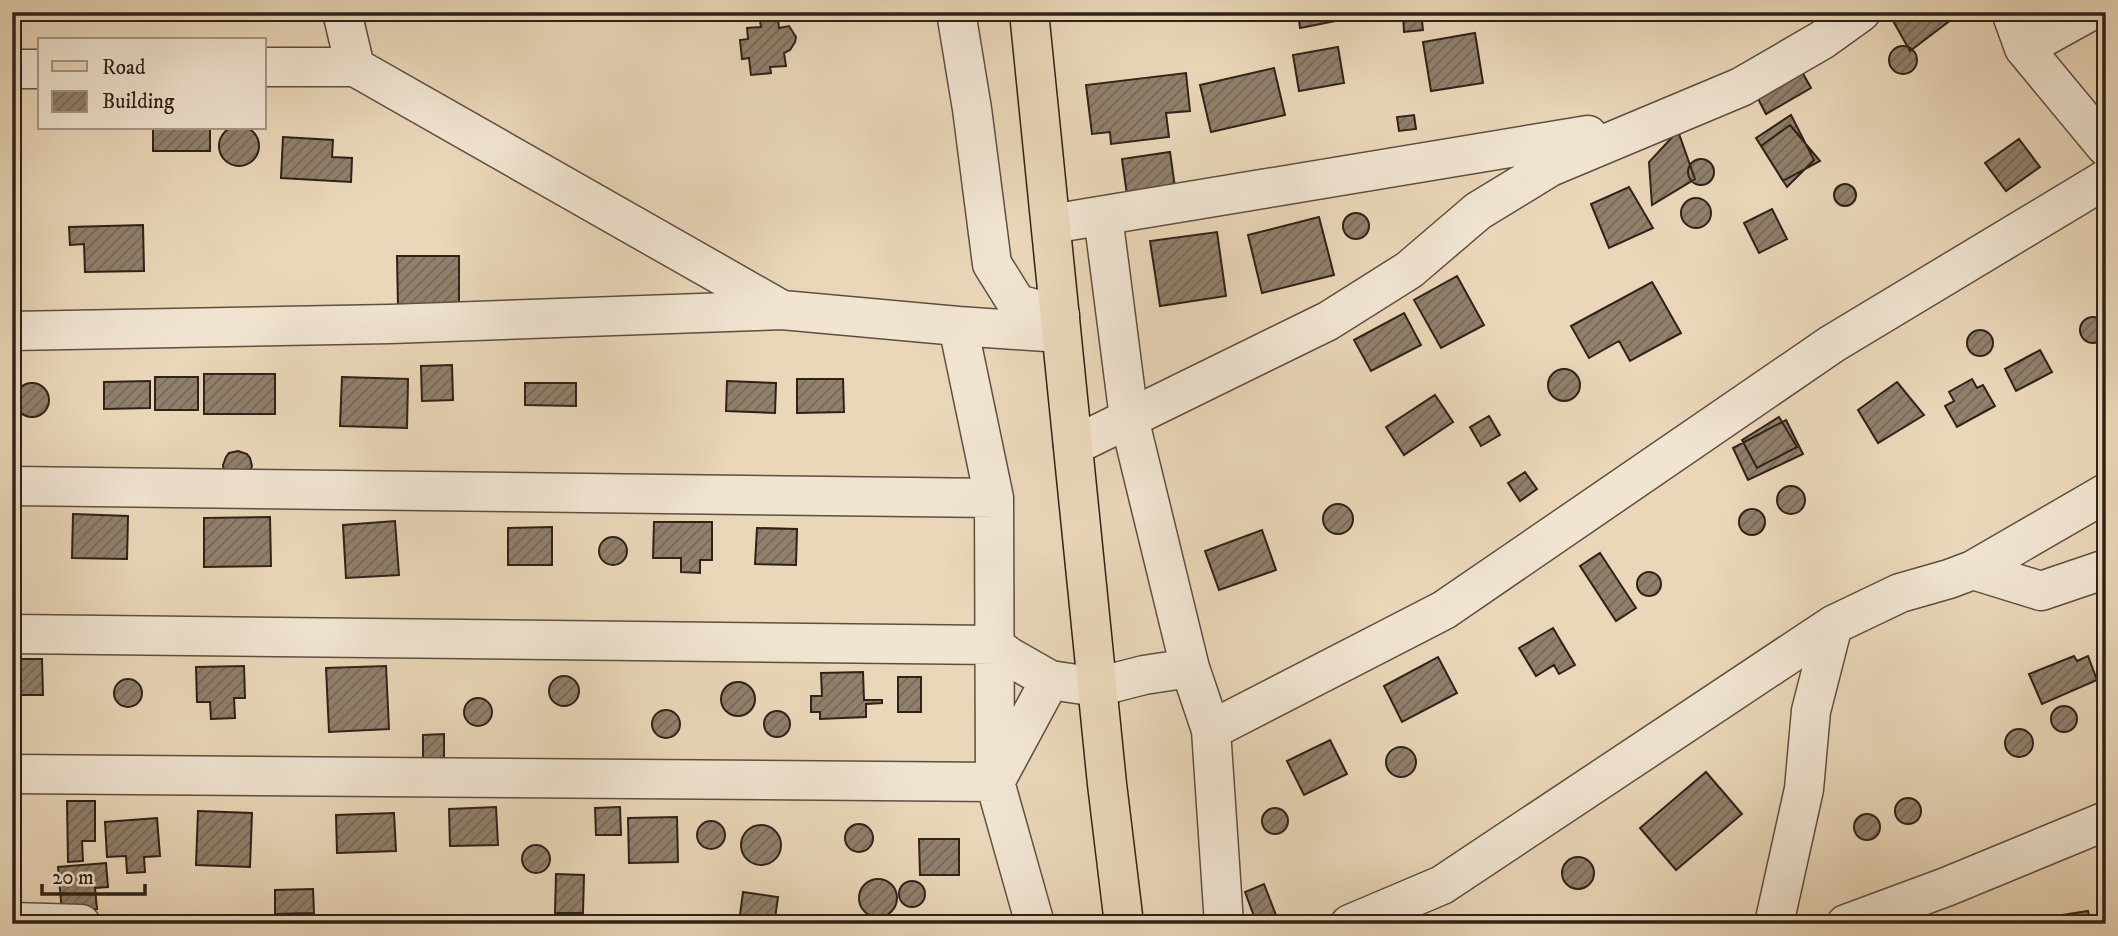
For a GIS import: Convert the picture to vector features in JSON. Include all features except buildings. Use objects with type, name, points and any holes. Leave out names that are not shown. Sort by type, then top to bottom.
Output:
[{"type":"main road","points":[[1029,12],[1097,687],[1124,924]]},
{"type":"street","points":[[342,12],[355,67]]},
{"type":"street","points":[[956,12],[972,108],[992,264],[1017,304],[1061,324]]},
{"type":"street","points":[[1073,446],[1328,321],[1409,271],[1478,211],[1550,167],[1741,87],[1822,40],[1861,12]]},
{"type":"street","points":[[2011,12],[2024,48],[2106,147]]},
{"type":"street","points":[[2024,48],[2089,12]]},
{"type":"street","points":[[266,67],[355,67],[782,310]]},
{"type":"street","points":[[12,69],[38,69]]},
{"type":"street","points":[[1051,224],[1654,124]]},
{"type":"street","points":[[1211,730],[1444,610],[1832,344],[2106,179]]},
{"type":"street","points":[[1103,216],[1129,418],[1190,668],[1211,730],[1224,924]]},
{"type":"street","points":[[12,331],[403,324],[782,310],[958,326],[1061,324]]},
{"type":"street","points":[[958,326],[994,498],[995,782],[1035,924]]},
{"type":"street","points":[[12,486],[994,498]]},
{"type":"street","points":[[1350,924],[1441,885],[1833,625],[1900,593],[1973,570],[2106,493]]},
{"type":"street","points":[[1973,570],[2041,591],[2106,569]]},
{"type":"street","points":[[1774,924],[1804,789],[1811,711],[1833,625]]},
{"type":"street","points":[[12,634],[994,645],[1050,680],[1097,687],[1190,668]]},
{"type":"street","points":[[995,782],[1050,680]]},
{"type":"street","points":[[12,775],[995,782]]},
{"type":"street","points":[[1846,924],[1946,887],[2106,821]]},
{"type":"street","points":[[12,922],[81,924]]}]
